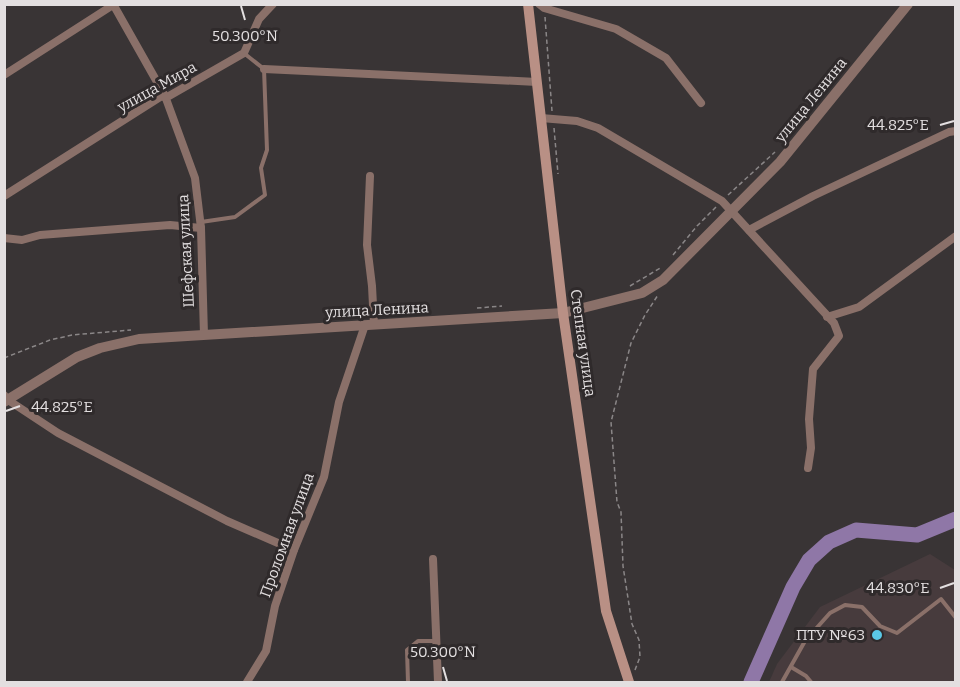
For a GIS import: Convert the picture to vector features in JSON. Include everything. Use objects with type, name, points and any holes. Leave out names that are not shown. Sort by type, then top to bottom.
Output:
[{"type":"main road","name":"Степная улица","points":[[528,4],[561,298],[606,611],[631,679]]},
{"type":"street","points":[[244,53],[259,19],[273,4]]},
{"type":"street","name":"улица Ленина","points":[[6,399],[77,357],[100,348],[139,339],[563,313],[642,293],[663,280],[780,162],[908,4]]},
{"type":"street","points":[[4,75],[113,5]]},
{"type":"street","name":"Шефская улица","points":[[113,5],[165,96],[195,178],[200,225],[204,335]]},
{"type":"street","points":[[542,6],[616,29],[666,58],[701,103]]},
{"type":"street","name":"улица Мира","points":[[4,196],[160,97],[169,96],[244,53]]},
{"type":"street","points":[[264,69],[537,82]]},
{"type":"street","points":[[541,118],[577,121],[597,128],[722,201],[834,323],[839,336],[813,369],[809,419],[811,448],[808,468]]},
{"type":"street","points":[[748,230],[867,170],[956,130]]},
{"type":"street","name":"Проломная улица","points":[[247,682],[266,651],[275,606],[294,550],[324,477],[339,402],[370,325],[372,286],[367,245],[370,176]]},
{"type":"street","points":[[4,238],[22,240],[40,235],[170,225],[200,225]]},
{"type":"street","points":[[827,317],[859,307],[956,236]]},
{"type":"street","points":[[6,399],[58,433],[216,516],[294,550]]},
{"type":"street","points":[[433,559],[438,682]]},
{"type":"lane","points":[[200,225],[234,218],[265,195],[261,168],[267,150],[264,69],[244,53]]},
{"type":"lane","points":[[782,682],[805,641],[830,613],[845,605],[861,607],[880,626],[897,633],[941,599],[956,618]]},
{"type":"lane","points":[[408,682],[407,650],[418,641],[436,641]]},
{"type":"lane","points":[[790,667],[806,676],[811,682]]},
{"type":"path","points":[[542,6],[558,176]]},
{"type":"path","points":[[671,258],[697,226],[780,148]]},
{"type":"path","points":[[627,287],[665,266]]},
{"type":"path","points":[[631,679],[640,657],[639,640],[632,624],[623,566],[621,512],[617,502],[611,422],[631,343],[657,296]]},
{"type":"path","points":[[561,298],[571,300],[581,298]]},
{"type":"path","points":[[471,309],[502,306]]},
{"type":"path","points":[[4,358],[50,340],[72,335],[133,330]]},
{"type":"shaded area","name":"ПТУ №63","points":[[930,554],[955,570],[955,682],[769,682],[777,664],[820,607]]},
{"type":"waterway","points":[[751,682],[793,587],[809,560],[829,542],[856,530],[917,535],[956,519]]},
{"type":"place","name":"ПТУ №63","points":[[877,635]]}]
